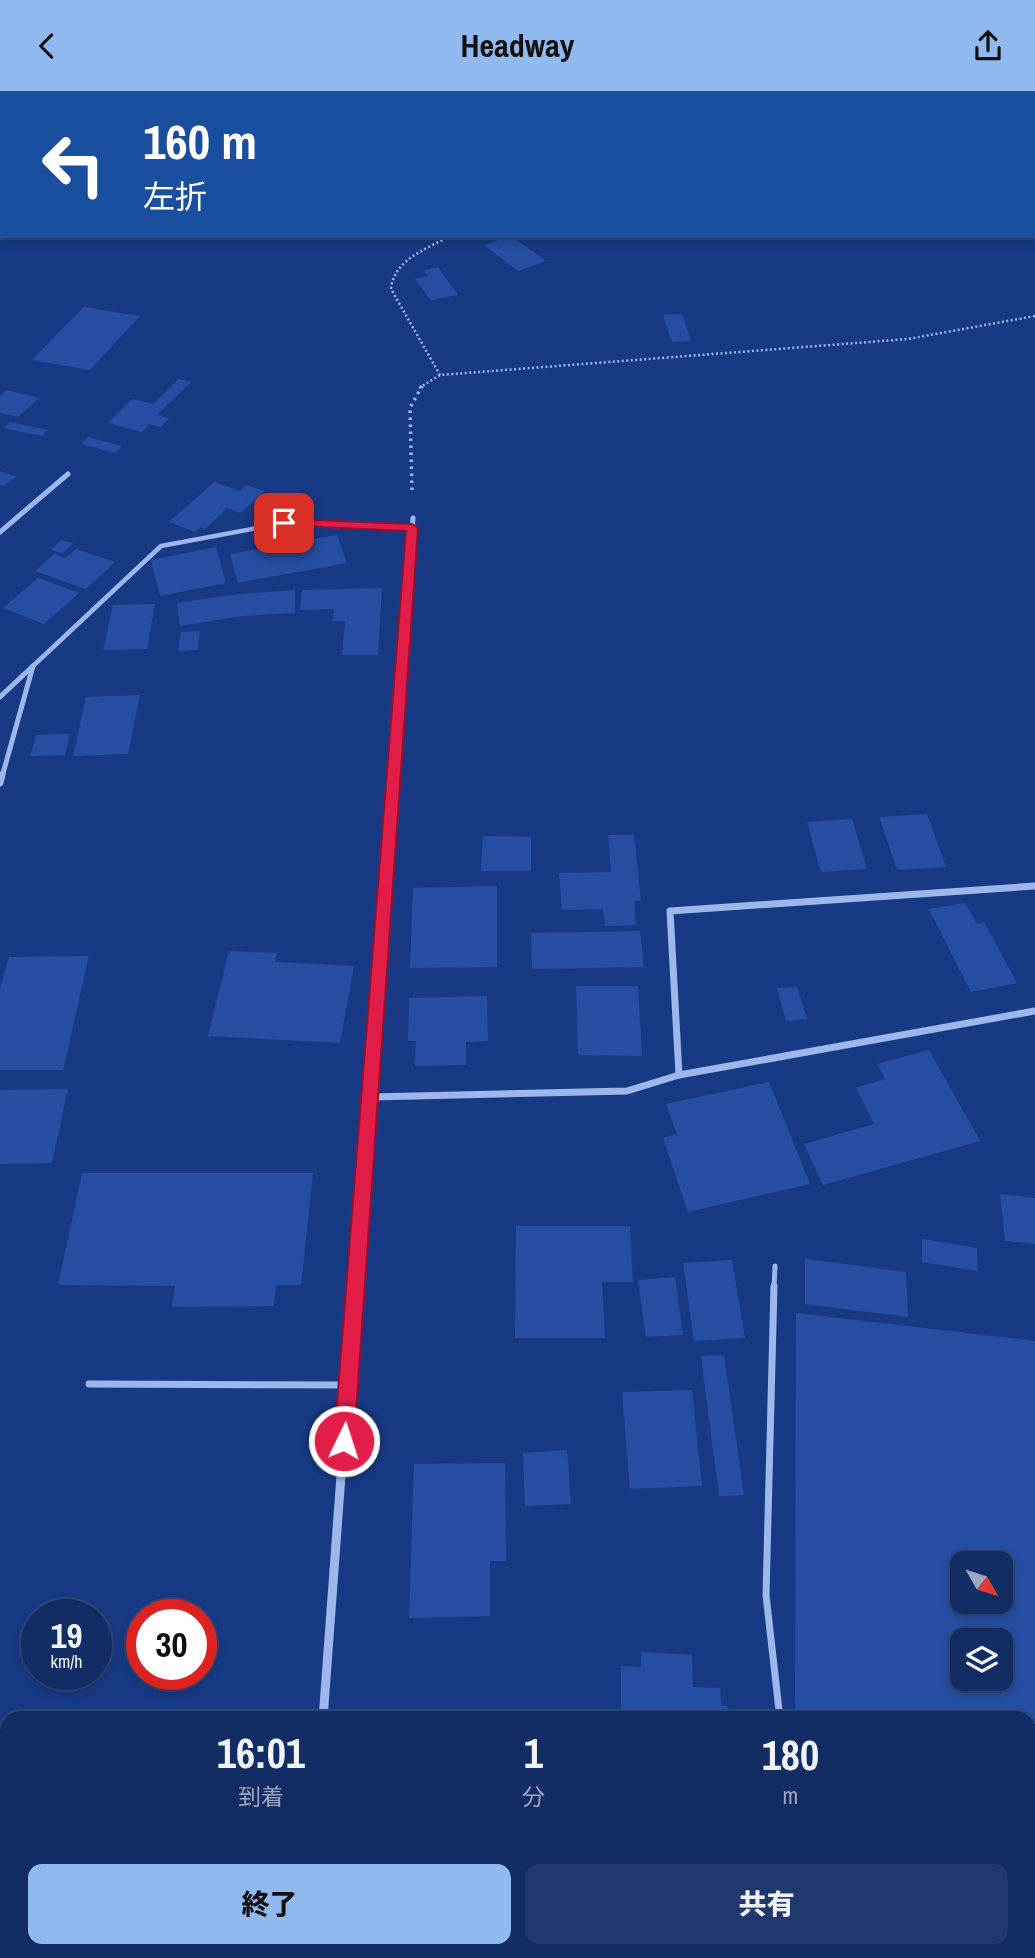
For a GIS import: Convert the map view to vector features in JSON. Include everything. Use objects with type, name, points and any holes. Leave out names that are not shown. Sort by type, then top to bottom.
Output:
[{"type":"street","points":[[0,532],[68,474]]},
{"type":"street","points":[[324,1711],[413,518]]},
{"type":"street","points":[[0,697],[33,666]]},
{"type":"street","points":[[0,783],[33,666]]},
{"type":"street","points":[[679,1075],[670,911],[1035,886]]},
{"type":"street","points":[[371,1097],[627,1091],[679,1075],[1035,1011]]},
{"type":"lane","points":[[33,666],[160,546],[284,523],[412,528]]},
{"type":"lane","points":[[775,1266],[766,1595],[779,1711]]},
{"type":"lane","points":[[89,1384],[348,1385]]},
{"type":"path","points":[[440,375],[391,289],[390,279],[405,261],[446,238]]},
{"type":"path","points":[[413,518],[410,408],[419,388],[440,375],[908,339],[1035,316]]},
{"type":"building","points":[[514,238],[546,261],[518,271],[484,245]]},
{"type":"building","points":[[438,267],[458,295],[431,300],[415,279],[428,276],[424,270]]},
{"type":"building","points":[[84,307],[140,316],[90,370],[32,360]]},
{"type":"building","points":[[682,314],[691,341],[672,342],[663,315]]},
{"type":"building","points":[[179,379],[191,382],[157,415],[169,418],[161,427],[149,424],[142,432],[108,423],[132,399],[153,404]]},
{"type":"building","points":[[7,390],[39,398],[18,417],[0,413],[0,396]]},
{"type":"building","points":[[10,422],[48,430],[42,436],[3,428]]},
{"type":"building","points":[[88,437],[122,446],[115,453],[81,444]]},
{"type":"building","points":[[0,471],[16,477],[4,486],[0,485]]},
{"type":"building","points":[[214,482],[240,491],[246,485],[265,491],[241,513],[227,508],[205,529],[200,527],[195,532],[169,522]]},
{"type":"building","points":[[337,535],[347,563],[238,583],[230,554]]},
{"type":"building","points":[[61,540],[73,543],[63,553],[51,550]]},
{"type":"building","points":[[216,547],[226,583],[160,596],[151,560]]},
{"type":"building","points":[[76,549],[115,562],[86,589],[35,571],[54,554],[65,558]]},
{"type":"building","points":[[38,578],[79,593],[44,624],[3,608]]},
{"type":"building","points":[[382,588],[378,655],[342,655],[345,621],[333,621],[334,609],[300,610],[302,590]]},
{"type":"building","points":[[295,590],[295,613],[243,616],[180,626],[177,603],[239,594]]},
{"type":"building","points":[[155,604],[147,649],[103,650],[113,605]]},
{"type":"building","points":[[200,631],[197,650],[178,651],[181,632]]},
{"type":"building","points":[[140,695],[128,754],[73,756],[86,697]]},
{"type":"building","points":[[70,734],[65,755],[30,756],[36,735]]},
{"type":"building","points":[[927,814],[946,867],[897,870],[879,817]]},
{"type":"building","points":[[852,819],[867,869],[821,872],[807,822]]},
{"type":"building","points":[[608,835],[634,835],[641,901],[634,901],[636,925],[605,926],[603,909],[562,910],[559,873],[611,872]]},
{"type":"building","points":[[483,836],[531,837],[531,871],[481,871]]},
{"type":"building","points":[[497,886],[497,967],[410,968],[413,888]]},
{"type":"building","points":[[965,903],[977,924],[984,922],[1017,983],[971,992],[929,909]]},
{"type":"building","points":[[640,931],[644,967],[532,969],[531,933]]},
{"type":"building","points":[[229,951],[277,953],[275,962],[354,966],[340,1043],[208,1036]]},
{"type":"building","points":[[89,956],[63,1070],[0,1070],[0,988],[9,957]]},
{"type":"building","points":[[576,986],[638,986],[642,1056],[578,1055]]},
{"type":"building","points":[[797,987],[807,1019],[786,1021],[777,988]]},
{"type":"building","points":[[487,996],[488,1041],[466,1042],[466,1065],[415,1066],[416,1041],[408,1041],[409,998]]},
{"type":"building","points":[[929,1050],[980,1141],[823,1185],[804,1144],[874,1124],[856,1088],[885,1079],[877,1064]]},
{"type":"building","points":[[769,1082],[810,1184],[688,1212],[663,1138],[677,1134],[666,1104]]},
{"type":"building","points":[[68,1089],[52,1163],[0,1164],[0,1090]]},
{"type":"building","points":[[82,1173],[313,1173],[301,1285],[276,1285],[274,1306],[172,1307],[175,1286],[58,1285]]},
{"type":"building","points":[[1000,1194],[1035,1198],[1035,1244],[1005,1241]]},
{"type":"building","points":[[516,1226],[630,1226],[633,1282],[602,1282],[605,1338],[515,1338]]},
{"type":"building","points":[[922,1239],[977,1248],[978,1271],[922,1262]]},
{"type":"building","points":[[805,1259],[906,1272],[908,1317],[805,1304]]},
{"type":"building","points":[[732,1260],[745,1338],[694,1341],[683,1263]]},
{"type":"building","points":[[675,1277],[683,1335],[646,1337],[638,1280]]},
{"type":"building","points":[[796,1313],[1035,1341],[1035,1711],[795,1711]]},
{"type":"building","points":[[724,1355],[744,1495],[719,1496],[701,1356]]},
{"type":"building","points":[[692,1390],[702,1486],[630,1489],[622,1392]]},
{"type":"building","points":[[567,1450],[571,1504],[525,1506],[523,1453]]},
{"type":"building","points":[[505,1463],[506,1561],[490,1561],[490,1616],[409,1618],[414,1464]]},
{"type":"building","points":[[641,1652],[692,1655],[693,1687],[720,1688],[721,1705],[728,1706],[728,1711],[621,1711],[621,1666],[641,1667]]},
{"type":"route","points":[[284,523],[412,528],[344,1441]]}]
